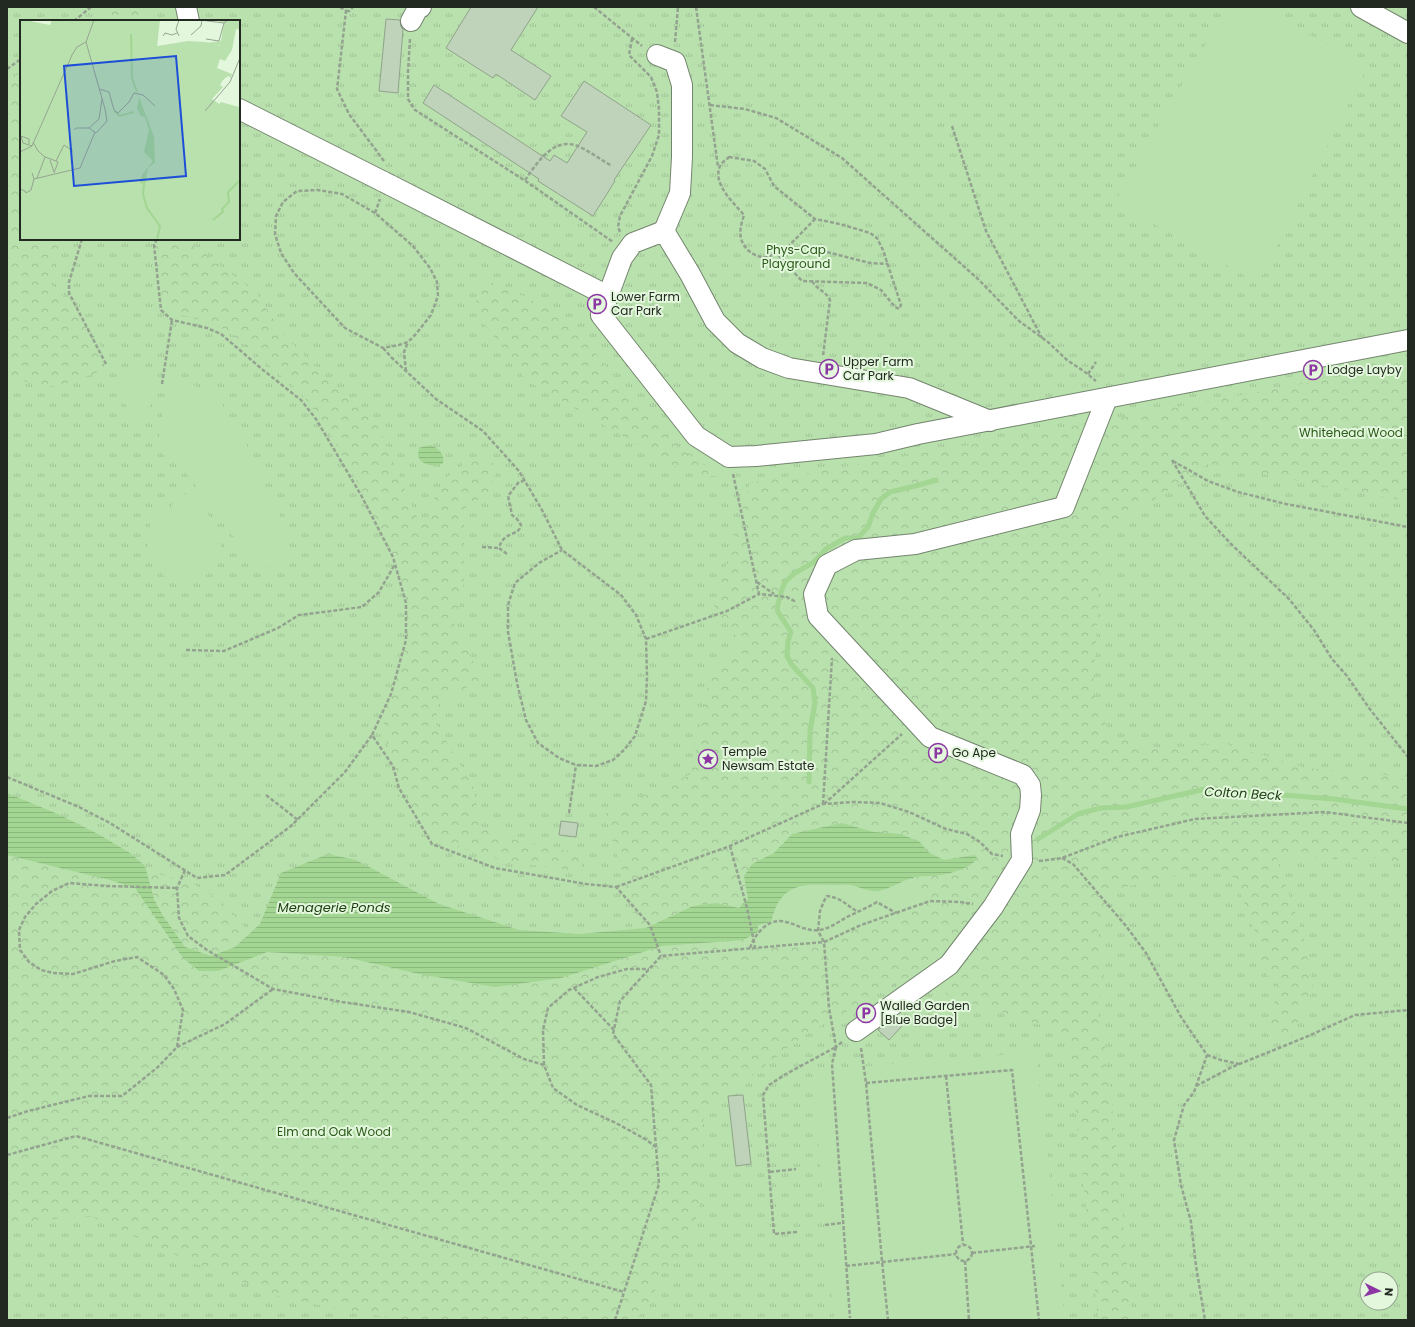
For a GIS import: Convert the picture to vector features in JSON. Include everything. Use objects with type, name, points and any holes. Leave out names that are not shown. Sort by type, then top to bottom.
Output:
[{"type":"street","points":[[186,7],[189,20]]},
{"type":"street","points":[[1361,7],[1408,33]]},
{"type":"street","points":[[666,59],[682,85],[682,157],[680,193],[664,231],[633,243],[622,258],[601,315],[696,436],[729,457],[756,456],[876,444],[1408,340]]},
{"type":"street","points":[[240,110],[608,296]]},
{"type":"street","points":[[664,231],[690,274],[715,321],[737,342],[762,358],[789,368],[909,388],[990,421]]},
{"type":"street","points":[[856,1032],[948,965],[993,907],[1022,860],[1021,834],[1030,810],[1031,795],[1030,785],[1023,775],[930,737],[818,616],[814,594],[827,565],[856,550],[915,544],[1064,507],[1107,398]]},
{"type":"path","points":[[75,20],[91,7]]},
{"type":"path","points":[[340,7],[346,11]]},
{"type":"path","points":[[346,11],[350,11],[353,7]]},
{"type":"path","points":[[594,7],[632,39],[629,55],[651,77],[657,92],[659,135],[652,156],[620,216],[618,227],[627,251]]},
{"type":"path","points":[[666,59],[674,49],[678,7]]},
{"type":"path","points":[[696,7],[719,169]]},
{"type":"path","points":[[346,11],[337,89],[385,183],[375,213]]},
{"type":"path","points":[[415,11],[408,72],[408,99],[415,110],[526,180],[627,251]]},
{"type":"path","points":[[7,69],[20,60]]},
{"type":"path","points":[[710,105],[745,109],[776,118],[842,158],[973,274],[1019,321],[1042,338],[1067,360],[1096,381],[1107,398]]},
{"type":"path","points":[[952,126],[986,231],[1042,338]]},
{"type":"path","points":[[526,180],[545,155],[555,146],[568,143],[580,147],[612,166]]},
{"type":"path","points":[[729,158],[754,161],[765,169],[774,186],[815,219],[840,224],[870,233],[877,238],[888,264],[901,305],[899,309],[895,307],[881,290],[867,282],[802,281],[776,252],[770,257],[765,258],[750,252],[740,238],[744,215],[722,187],[717,176],[720,165],[729,158]]},
{"type":"path","points":[[383,348],[408,342],[416,336],[431,315],[438,296],[437,282],[430,268],[413,246],[375,213],[342,194],[318,190],[297,191],[283,202],[276,216],[275,234],[281,253],[294,273],[345,328],[383,348],[406,372],[436,398],[483,431],[519,471],[525,480],[562,550],[621,595],[636,615],[646,640],[646,701],[635,736],[624,750],[613,760],[596,766],[576,765],[559,758],[538,743],[526,720],[517,683],[508,632],[508,605],[514,583],[540,563],[562,550]]},
{"type":"path","points":[[779,256],[815,219]]},
{"type":"path","points":[[82,240],[69,282],[69,293],[106,364]]},
{"type":"path","points":[[7,777],[79,807],[110,823],[197,878],[225,875],[298,820],[345,772],[372,735],[391,694],[406,640],[406,603],[394,557],[361,495],[316,419],[302,400],[263,370],[221,334],[207,328],[172,320],[161,310],[154,245],[156,240]]},
{"type":"path","points":[[827,252],[870,263],[888,264]]},
{"type":"path","points":[[812,281],[816,287],[827,294],[830,300],[820,374]]},
{"type":"path","points":[[162,384],[172,320]]},
{"type":"path","points":[[406,372],[404,352],[408,342]]},
{"type":"path","points":[[1088,374],[1096,362]]},
{"type":"path","points":[[729,457],[759,594]]},
{"type":"path","points":[[1408,527],[1286,504],[1238,492],[1208,481],[1172,460],[1205,516],[1231,544],[1289,599],[1314,630],[1332,659],[1347,676],[1369,708],[1408,757]]},
{"type":"path","points":[[499,548],[505,536],[516,533],[520,529],[517,519],[512,515],[508,496],[518,483],[525,480]]},
{"type":"path","points":[[482,547],[499,548],[507,554]]},
{"type":"path","points":[[186,650],[224,651],[278,628],[299,615],[362,607],[379,592],[396,564]]},
{"type":"path","points":[[757,582],[774,595]]},
{"type":"path","points":[[646,640],[727,611],[759,594],[787,597]]},
{"type":"path","points":[[823,804],[830,698],[832,631]]},
{"type":"path","points":[[372,735],[393,766],[399,788],[432,844],[495,868],[586,884],[616,887],[730,846],[823,804],[916,721]]},
{"type":"path","points":[[569,813],[576,765]]},
{"type":"path","points":[[266,795],[298,820]]},
{"type":"path","points":[[823,804],[852,802],[880,803],[909,812],[946,829],[967,834],[980,842],[992,854],[1036,862],[1062,858],[1117,837],[1195,819],[1325,812],[1408,823]]},
{"type":"path","points":[[730,846],[747,908],[755,947]]},
{"type":"path","points":[[1062,858],[1073,864],[1126,926],[1146,953],[1181,1017],[1206,1055],[1239,1064]]},
{"type":"path","points":[[185,870],[177,888],[179,918],[188,936],[207,950],[274,989],[342,1002],[409,1012],[466,1028],[524,1059],[544,1065]]},
{"type":"path","points":[[177,888],[106,886],[69,883],[52,891],[36,904],[18,930],[20,950],[29,962],[40,970],[53,973],[73,974],[115,961],[137,957],[164,975],[174,989],[183,1010],[177,1047]]},
{"type":"path","points":[[616,887],[650,925],[661,956]]},
{"type":"path","points":[[832,1024],[829,1008],[824,942],[818,931],[820,911],[827,896],[843,900],[849,907],[858,912]]},
{"type":"path","points":[[615,1320],[659,1184],[651,1085],[613,1034],[620,1001],[649,969],[661,956],[824,942],[861,926],[930,901],[960,902],[993,907]]},
{"type":"path","points":[[750,948],[753,937],[767,925],[776,920],[818,931],[877,902],[896,913]]},
{"type":"path","points":[[649,969],[627,969],[598,977],[569,990],[548,1008],[543,1030],[544,1065],[553,1088],[577,1105],[616,1123],[645,1139],[656,1147]]},
{"type":"path","points":[[574,988],[614,1030]]},
{"type":"path","points":[[7,1118],[28,1111],[89,1096],[122,1096],[158,1066],[177,1047],[225,1024],[274,989]]},
{"type":"path","points":[[1196,1086],[1239,1064],[1355,1015],[1408,1010]]},
{"type":"path","points":[[856,1032],[862,1050],[866,1083],[888,1320]]},
{"type":"path","points":[[797,1232],[774,1234],[764,1095],[769,1085],[836,1047],[832,1064],[842,1223],[850,1318]]},
{"type":"path","points":[[1205,1320],[1196,1266],[1191,1222],[1181,1185],[1174,1140],[1184,1105],[1194,1092],[1206,1055]]},
{"type":"path","points":[[866,1083],[1012,1070],[1033,1246],[1039,1320]]},
{"type":"path","points":[[946,1076],[963,1244]]},
{"type":"path","points":[[7,1156],[76,1136],[624,1292]]},
{"type":"path","points":[[770,1172],[796,1169]]},
{"type":"path","points":[[825,1224],[842,1223]]},
{"type":"path","points":[[963,1244],[972,1250],[970,1258],[965,1261],[958,1259],[956,1254],[958,1247],[963,1244]]},
{"type":"path","points":[[972,1253],[1033,1246]]},
{"type":"path","points":[[846,1266],[956,1254]]},
{"type":"path","points":[[965,1261],[969,1320]]},
{"type":"green space","name":"Temple Newsam Estate","points":[[7,7],[1408,7],[1408,1320],[7,1320]]},
{"type":"green space","points":[[107,7],[145,7],[147,9],[148,20],[91,20]]},
{"type":"green space","points":[[1227,7],[1257,7],[1368,66],[1258,283],[1115,202]]},
{"type":"green space","points":[[20,73],[20,240],[60,240],[52,285],[78,311],[106,354],[101,371],[57,387],[16,380],[7,372],[7,83]]},
{"type":"green space","points":[[157,240],[186,240],[256,292],[282,333],[336,388],[377,424],[419,522],[424,522],[428,517],[433,500],[452,471],[459,469],[467,460],[480,457],[491,460],[497,470],[489,490],[482,500],[476,500],[466,507],[464,524],[464,583],[454,626],[471,657],[480,680],[439,704],[435,722],[473,786],[481,826],[521,842],[581,853],[582,872],[517,863],[477,854],[434,835],[415,822],[393,785],[388,747],[383,729],[386,707],[405,639],[407,617],[403,583],[392,552],[369,503],[322,419],[299,391],[237,338],[217,325],[175,313],[165,305],[159,297],[155,245]]},
{"type":"green space","points":[[482,278],[563,314],[639,407],[685,452],[704,465],[716,468],[717,476],[698,476],[672,465],[526,380],[474,310]]},
{"type":"green space","points":[[1408,364],[1408,501],[1208,464],[1102,534],[1093,694],[1111,736],[1160,748],[1226,744],[1306,768],[1386,775],[1408,780],[1408,866],[1381,858],[1334,859],[1276,856],[1304,939],[1313,989],[1290,1039],[1268,1037],[1271,1013],[1278,990],[1261,967],[1257,939],[1247,909],[1233,877],[1203,870],[1116,889],[1096,919],[1104,977],[1097,1008],[1105,1046],[1115,1133],[1132,1320],[1098,1320],[1069,1049],[1064,1038],[1058,1031],[1049,1027],[949,996],[920,971],[806,1034],[704,1113],[700,1162],[699,1205],[690,1246],[662,1273],[648,1308],[634,1320],[401,1320],[286,1299],[194,1263],[90,1216],[7,1223],[7,855],[110,880],[158,874],[190,882],[221,901],[267,952],[345,957],[419,974],[495,987],[645,952],[605,814],[691,774],[710,674],[740,642],[714,606],[750,483],[1021,436]]},
{"type":"green space","points":[[131,368],[144,368],[154,372],[154,390],[150,406],[145,417],[139,419],[128,410],[118,383],[118,374]]},
{"type":"green space","points":[[168,381],[190,383],[217,397],[239,429],[284,525],[286,548],[283,566],[267,567],[239,544],[184,470],[157,450]]},
{"type":"green space","points":[[178,494],[188,494],[199,502],[214,524],[220,540],[221,552],[217,570],[195,579],[184,578],[171,581],[154,564],[150,557],[147,542],[151,524],[160,510],[171,508]]},
{"type":"green space","points":[[814,883],[850,885],[877,891],[900,883],[907,883],[924,890],[931,898],[930,901],[861,925],[824,942],[743,949],[743,940],[758,932],[758,925],[771,922],[777,905],[785,894],[797,887]]},
{"type":"green space","points":[[1036,1052],[1065,1320],[834,1320],[812,1071]]},
{"type":"water","points":[[431,445],[437,448],[442,454],[443,463],[440,465],[428,465],[419,458],[419,448]]},
{"type":"water","name":"Menagerie Ponds","points":[[7,793],[60,815],[100,835],[130,853],[145,866],[154,899],[163,916],[185,947],[211,956],[235,947],[260,924],[281,873],[328,854],[356,860],[439,904],[519,930],[579,934],[646,928],[693,906],[716,903],[739,908],[748,899],[744,876],[752,864],[774,853],[792,834],[842,823],[874,832],[901,834],[920,842],[928,852],[944,860],[975,855],[977,858],[971,864],[955,872],[937,876],[915,877],[887,889],[878,891],[851,885],[801,886],[793,889],[780,900],[771,922],[758,925],[758,932],[743,940],[662,946],[561,978],[495,987],[419,974],[345,957],[267,952],[218,971],[199,971],[183,958],[135,888],[110,880],[7,855]]},
{"type":"building","points":[[471,7],[538,7],[511,50],[551,76],[535,100],[496,74],[493,78],[446,48]]},
{"type":"building","points":[[386,19],[400,20],[401,27],[403,29],[398,93],[379,91]]},
{"type":"building","points":[[584,81],[651,125],[614,180],[615,181],[593,216],[538,181],[539,179],[423,103],[434,85],[550,161],[554,155],[567,163],[587,132],[561,116]]},
{"type":"building","points":[[561,821],[578,823],[576,837],[559,835]]},
{"type":"building","points":[[895,1017],[903,1025],[889,1040],[878,1030]]},
{"type":"building","points":[[743,1095],[751,1164],[736,1166],[728,1096]]},
{"type":"waterway","points":[[809,782],[810,731],[815,703],[813,688],[792,665],[787,656],[788,641],[791,632],[777,608],[782,589],[785,582],[795,573],[814,562],[826,549],[845,538],[858,538],[868,527],[873,513],[881,499],[890,492],[936,480]]},
{"type":"waterway","name":"Colton Beck","points":[[1038,839],[1078,814],[1100,808],[1126,807],[1205,789],[1334,799],[1408,809]]},
{"type":"place","name":"Lower Farm Car Park","points":[[597,304]]},
{"type":"place","name":"Upper Farm Car Park","points":[[829,369]]},
{"type":"place","name":"Lodge Layby","points":[[1313,370]]},
{"type":"place","name":"Go Ape","points":[[938,753]]},
{"type":"place","name":"Temple Newsam Estate","points":[[708,759]]},
{"type":"place","name":"Walled Garden [Blue Badge]","points":[[866,1013]]},
{"type":"park label","name":"Phys-Cap Playground","points":[[796,257]]},
{"type":"park label","name":"Whitehead Wood","points":[[1351,433]]},
{"type":"park label","name":"Elm and Oak Wood","points":[[334,1132]]}]
